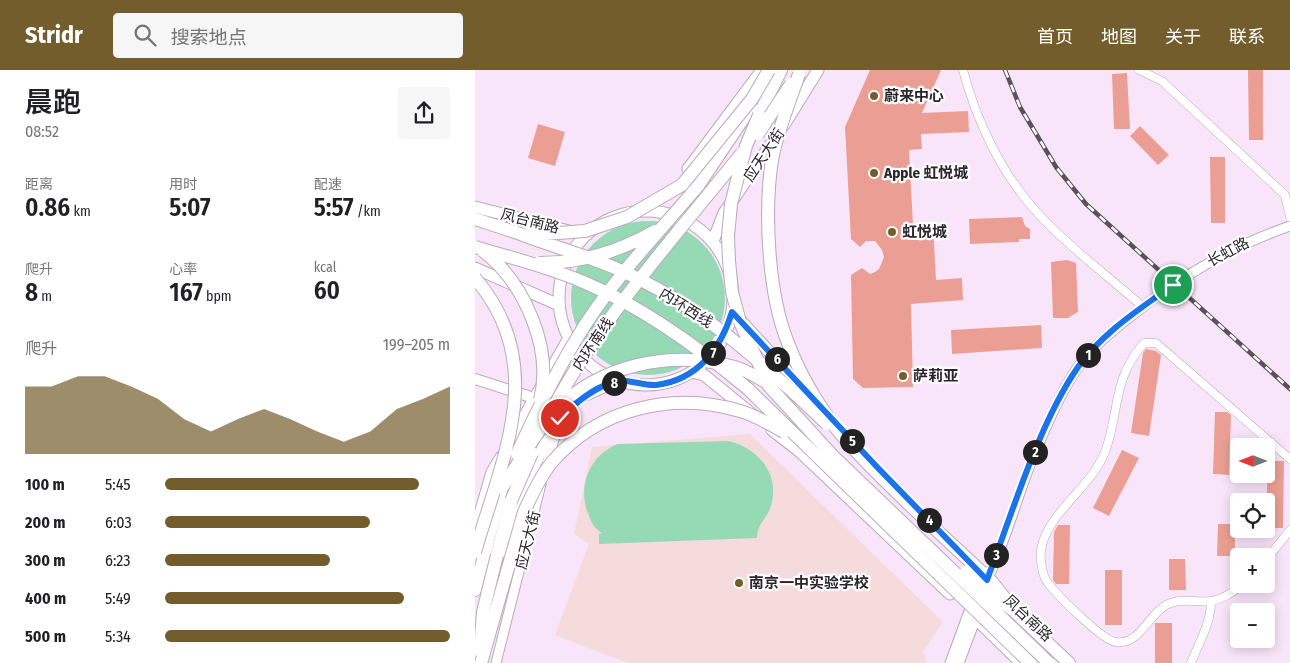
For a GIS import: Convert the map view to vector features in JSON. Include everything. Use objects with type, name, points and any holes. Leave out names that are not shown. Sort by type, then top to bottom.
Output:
[{"type":"highway","points":[[475,219],[515,232],[545,234],[585,231],[627,217],[682,185],[751,99],[769,70]]},
{"type":"highway","name":"内环南线","points":[[475,590],[502,488],[535,415],[586,324],[616,283],[698,186],[777,70]]},
{"type":"highway","points":[[781,70],[746,146],[731,204],[728,236],[732,292],[740,322],[755,356],[769,386],[815,438],[1049,663]]},
{"type":"highway","points":[[800,72],[772,158],[769,182],[769,237],[774,289],[787,342],[829,418],[853,448],[992,582],[1014,611]]},
{"type":"highway","name":"内环南线","points":[[480,663],[483,612],[511,501],[549,416],[579,361],[633,288],[759,132],[800,72]]},
{"type":"highway","points":[[475,255],[492,260],[529,264],[572,262],[598,257],[621,249],[685,214],[711,190]]},
{"type":"highway","name":"内环西线","points":[[515,232],[616,268],[662,292],[703,318],[763,364],[853,448]]},
{"type":"highway","points":[[475,246],[506,275],[519,294],[535,325],[540,345],[543,368],[541,396],[531,435],[518,468],[511,501]]},
{"type":"highway","name":"内环西线","points":[[475,246],[587,283],[642,312],[714,361],[747,388],[796,439]]},
{"type":"highway","points":[[475,278],[494,304],[502,321],[515,362],[517,386],[514,415],[506,454],[475,552]]},
{"type":"highway","points":[[502,488],[554,412],[599,380],[635,365],[652,361],[679,360],[731,366],[779,390],[821,434],[988,592],[1014,611]]},
{"type":"highway","points":[[480,663],[524,512],[535,488],[553,462],[597,425],[625,412],[652,404],[681,402],[741,411],[796,439]]},
{"type":"highway","name":"凤台南路","points":[[796,439],[1030,663]]},
{"type":"highway","name":"凤台南路","points":[[1014,611],[1069,663]]},
{"type":"main road","points":[[656,210],[762,70]]},
{"type":"main road","name":"应天大街","points":[[713,241],[724,213],[757,166],[818,70]]},
{"type":"main road","name":"凤台南路","points":[[475,207],[585,235]]},
{"type":"main road","points":[[656,210],[684,219],[697,226],[713,241],[726,262],[729,271],[733,287],[732,312],[725,336],[711,356],[693,372],[657,385],[637,385],[619,381],[590,364],[569,338],[559,305],[561,279],[570,255],[585,235],[606,220],[622,214],[631,211],[656,210]]},
{"type":"main road","points":[[475,268],[559,305]]},
{"type":"main road","name":"凤台南路","points":[[732,312],[987,580],[1075,663]]},
{"type":"main road","points":[[475,531],[492,472],[569,338]]},
{"type":"main road","points":[[693,372],[704,375],[799,451],[972,614],[1021,663]]},
{"type":"main road","points":[[475,379],[534,398],[560,418]]},
{"type":"main road","name":"应天大街","points":[[475,655],[520,502],[560,418],[580,398],[619,381]]},
{"type":"street","points":[[963,70],[979,120],[1018,188],[1035,210],[1143,307]]},
{"type":"street","points":[[1139,70],[1161,82],[1288,194],[1290,216]]},
{"type":"street","name":"长虹路","points":[[972,614],[987,580],[1034,455],[1062,394],[1078,366],[1092,350],[1143,307],[1211,260],[1255,238],[1290,226]]},
{"type":"street","points":[[1230,591],[1211,601],[1174,601],[1158,611],[1138,635],[1127,641],[1116,642],[1100,635],[1047,582],[1041,550],[1049,529],[1084,487],[1104,455],[1112,430],[1117,391],[1130,359],[1144,343],[1156,343],[1290,459]]},
{"type":"street","name":"应天大街","points":[[496,663],[560,418]]},
{"type":"street","points":[[1275,549],[1290,530]]},
{"type":"street","points":[[1191,663],[1204,635],[1211,613],[1211,601]]},
{"type":"street","points":[[949,663],[972,614]]},
{"type":"street","points":[[959,663],[972,614]]},
{"type":"shaded area","name":"南京一中实验学校","points":[[750,434],[943,622],[923,651],[927,663],[628,663],[555,635],[589,544],[574,534],[592,447]]},
{"type":"green space","points":[[648,221],[663,222],[677,227],[691,234],[702,244],[712,255],[719,269],[724,283],[724,313],[719,327],[712,341],[702,352],[691,362],[677,369],[663,374],[648,375],[633,374],[619,369],[605,362],[594,352],[584,341],[577,327],[572,313],[571,298],[572,283],[577,269],[584,255],[594,244],[605,234],[619,227],[633,222]]},
{"type":"green space","points":[[728,441],[750,450],[766,466],[771,476],[773,499],[769,511],[759,527],[757,538],[599,544],[599,534],[602,533],[594,526],[587,511],[584,491],[589,471],[601,455],[618,444]]},
{"type":"building","name":"虹悦城","points":[[870,70],[941,70],[922,113],[968,111],[969,132],[921,134],[922,149],[909,150],[913,225],[933,224],[936,280],[962,278],[963,300],[911,304],[913,387],[863,388],[853,379],[851,275],[862,268],[870,274],[875,272],[879,269],[884,257],[882,250],[875,241],[866,241],[860,247],[851,239],[845,127]]},
{"type":"building","points":[[1248,70],[1263,70],[1263,140],[1249,140]]},
{"type":"building","points":[[1127,73],[1130,129],[1114,129],[1112,74]]},
{"type":"building","points":[[538,124],[565,132],[555,166],[528,158]]},
{"type":"building","points":[[1140,126],[1169,155],[1158,165],[1130,136]]},
{"type":"building","points":[[1210,157],[1225,157],[1225,223],[1211,223]]},
{"type":"building","points":[[1022,217],[1025,226],[1030,229],[1030,239],[1019,239],[1019,242],[970,244],[969,219]]},
{"type":"building","points":[[1067,260],[1076,263],[1078,312],[1068,318],[1053,318],[1051,262]]},
{"type":"building","points":[[1041,325],[1042,348],[952,354],[951,330]]},
{"type":"building","points":[[1146,349],[1156,351],[1161,355],[1149,436],[1131,433],[1143,353]]},
{"type":"building","points":[[1215,412],[1227,412],[1231,415],[1229,475],[1213,474]]},
{"type":"building","points":[[1122,450],[1139,458],[1109,516],[1093,508]]},
{"type":"building","points":[[1275,461],[1284,461],[1283,528],[1275,528],[1275,493],[1267,493],[1267,483],[1275,483]]},
{"type":"building","points":[[1218,524],[1230,524],[1230,538],[1235,538],[1235,548],[1230,548],[1230,556],[1217,556]]},
{"type":"building","points":[[1058,525],[1070,525],[1069,584],[1056,584],[1053,580],[1054,532]]},
{"type":"building","points":[[1169,559],[1185,559],[1186,590],[1169,590]]},
{"type":"building","points":[[1105,570],[1122,570],[1122,625],[1105,625]]},
{"type":"building","points":[[1155,623],[1172,623],[1172,663],[1155,663]]},
{"type":"railway","points":[[1005,70],[1020,107],[1056,167],[1086,204],[1290,389]]},
{"type":"place","name":"蔚来中心","points":[[874,96]]},
{"type":"place","name":"Apple 虹悦城","points":[[874,173]]},
{"type":"place","name":"虹悦城","points":[[892,232]]},
{"type":"place","name":"萨莉亚","points":[[903,376]]},
{"type":"place","name":"南京一中实验学校","points":[[739,583]]},
{"type":"route","points":[[560,418],[580,398],[619,381],[637,385],[657,385],[693,372],[711,356],[725,336],[732,312],[878,468],[987,580],[1034,455],[1062,394],[1078,366],[1107,335],[1173,285]]}]
